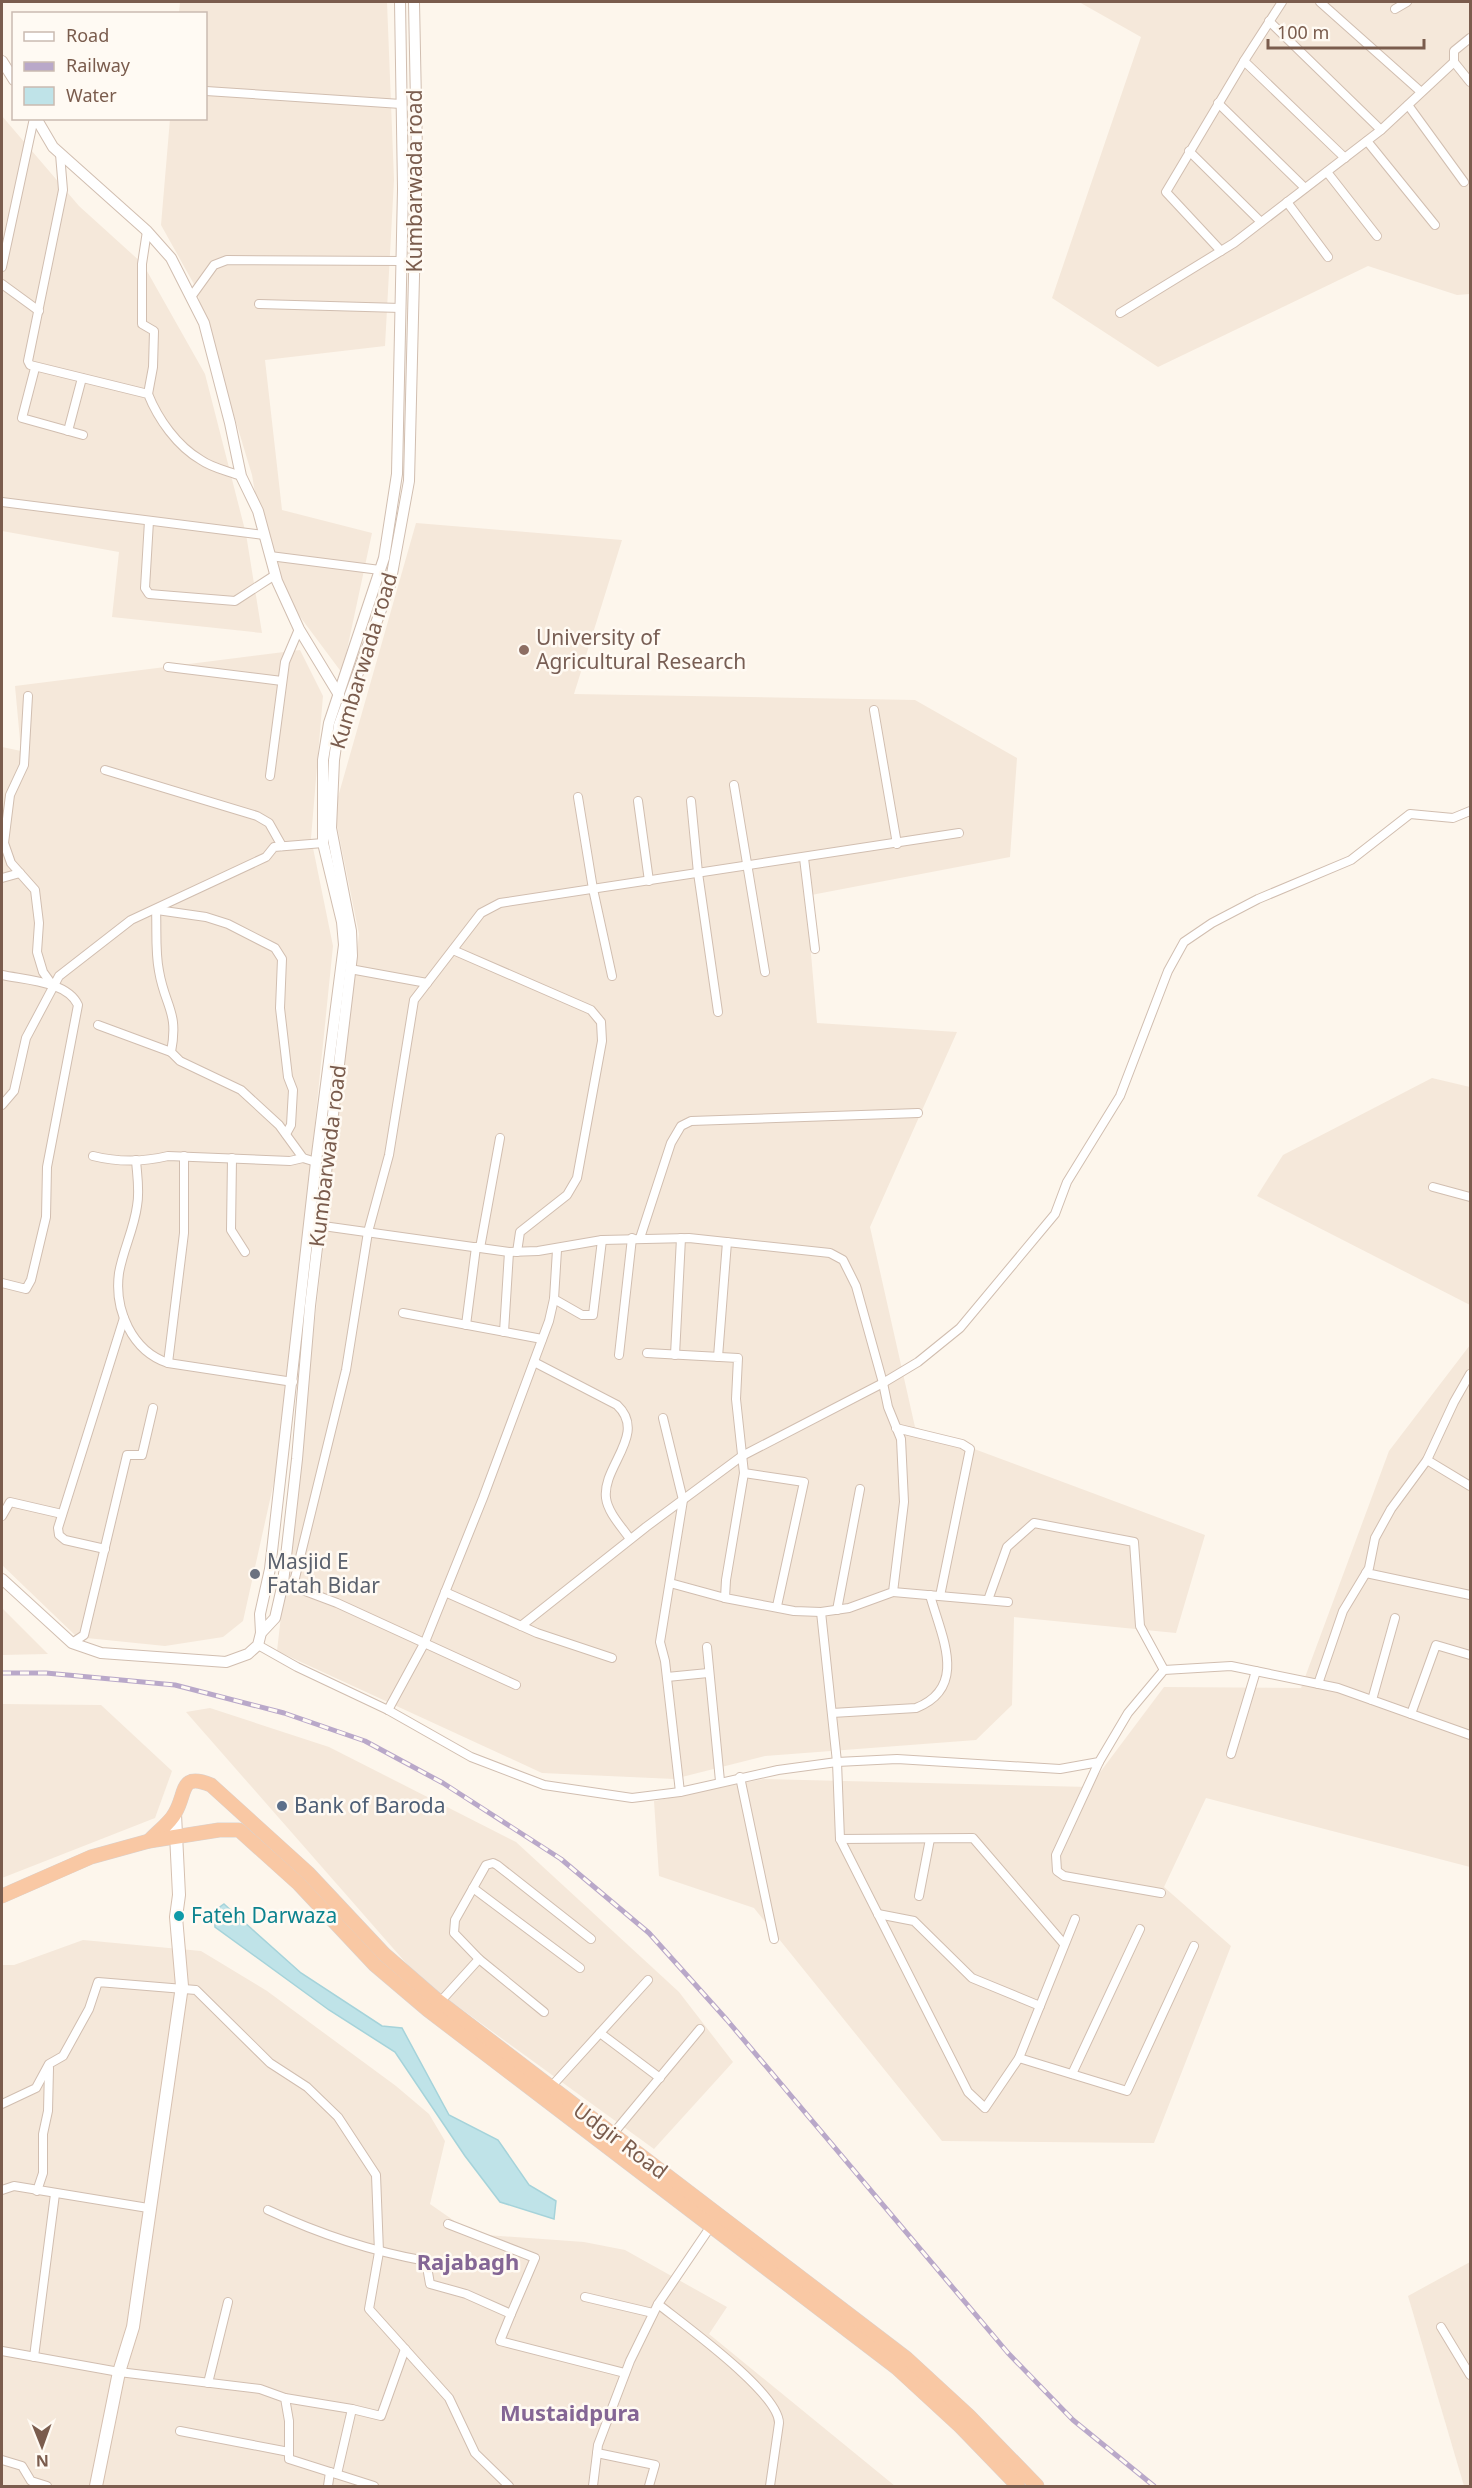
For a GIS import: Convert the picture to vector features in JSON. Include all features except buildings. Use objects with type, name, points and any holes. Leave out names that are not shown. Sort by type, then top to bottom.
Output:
[{"type":"highway","name":"Udgir Road","points":[[175,1814],[183,1788],[189,1782],[201,1781],[211,1785],[308,1873],[384,1954],[440,2002],[906,2358],[969,2416],[1037,2487]]},
{"type":"highway","points":[[148,1841],[175,1814]]},
{"type":"highway","name":"Udgir Road","points":[[176,1838],[229,1829],[246,1835],[299,1884],[375,1965],[428,2010],[709,2227],[897,2368],[960,2426],[1018,2487]]},
{"type":"highway","points":[[2,1896],[91,1857],[148,1841],[176,1838]]},
{"type":"main road","points":[[96,2487],[119,2372],[133,2327],[148,2208],[182,1986],[176,1917],[179,1894],[175,1814]]},
{"type":"street","name":"Kumbarwada road","points":[[261,1633],[275,1618],[288,1585],[310,1306],[316,1162],[344,938],[323,843],[323,760],[329,723],[380,570],[397,474],[402,261],[400,2]]},
{"type":"street","name":"Kumbarwada road","points":[[258,1645],[261,1633],[260,1614],[270,1569],[293,1382],[350,969],[352,940],[331,828],[334,759],[339,725],[390,585],[409,481],[417,154],[414,2]]},
{"type":"street","points":[[1221,250],[1166,192],[1218,103],[1282,2]]},
{"type":"street","points":[[1320,2],[1420,91]]},
{"type":"street","points":[[1395,9],[1407,2]]},
{"type":"street","points":[[1269,21],[1381,130]]},
{"type":"street","points":[[1470,38],[1454,51],[1455,62],[1470,82]]},
{"type":"street","points":[[2,61],[12,77]]},
{"type":"street","points":[[1244,62],[1344,158]]},
{"type":"street","points":[[1120,313],[1221,250],[1261,222],[1381,130],[1420,91],[1455,62]]},
{"type":"street","points":[[207,91],[401,104]]},
{"type":"street","points":[[1218,103],[1305,188]]},
{"type":"street","points":[[1408,105],[1464,182]]},
{"type":"street","points":[[2,267],[35,120]]},
{"type":"street","points":[[36,120],[53,147],[147,231],[171,258],[204,323],[231,423],[241,476],[258,511],[275,575],[299,628],[339,695]]},
{"type":"street","points":[[1367,141],[1435,225]]},
{"type":"street","points":[[1190,151],[1261,222]]},
{"type":"street","points":[[60,154],[63,190],[28,361],[34,368],[148,394]]},
{"type":"street","points":[[1327,172],[1377,236]]},
{"type":"street","points":[[1287,202],[1328,257]]},
{"type":"street","points":[[147,231],[142,264],[142,324],[154,331],[153,367],[148,394],[154,410],[174,439],[201,461],[241,476]]},
{"type":"street","points":[[191,297],[214,265],[227,260],[402,261]]},
{"type":"street","points":[[2,284],[39,311]]},
{"type":"street","points":[[259,304],[401,308]]},
{"type":"street","points":[[34,368],[22,418],[82,435]]},
{"type":"street","points":[[68,432],[82,378]]},
{"type":"street","points":[[2,502],[264,535]]},
{"type":"street","points":[[149,520],[146,588],[148,594],[235,602],[275,575]]},
{"type":"street","points":[[270,556],[380,570]]},
{"type":"street","points":[[270,776],[286,657],[299,628]]},
{"type":"street","points":[[168,667],[282,681]]},
{"type":"street","points":[[28,696],[24,765],[10,795],[4,843],[8,858],[37,896],[37,952],[43,972],[54,986]]},
{"type":"street","points":[[874,710],[897,844]]},
{"type":"street","points":[[105,770],[257,816],[269,823],[282,846]]},
{"type":"street","points":[[734,785],[765,972]]},
{"type":"street","points":[[578,797],[593,889],[612,976]]},
{"type":"street","points":[[638,801],[649,881]]},
{"type":"street","points":[[691,801],[698,873],[718,1012]]},
{"type":"street","points":[[521,1626],[630,1539],[742,1456],[883,1383],[918,1362],[960,1328],[1056,1214],[1067,1182],[1120,1096],[1167,971],[1184,942],[1212,923],[1258,899],[1351,860],[1409,814],[1453,818],[1470,811]]},
{"type":"street","points":[[516,1685],[425,1642],[288,1585],[346,1370],[368,1232],[389,1155],[414,1000],[481,913],[493,905],[959,833]]},
{"type":"street","points":[[2,1105],[14,1090],[26,1038],[59,976],[120,927],[266,857],[274,847],[323,843]]},
{"type":"street","points":[[804,858],[815,950]]},
{"type":"street","points":[[2,878],[21,873]]},
{"type":"street","points":[[156,910],[159,972],[174,1016],[175,1031],[171,1052]]},
{"type":"street","points":[[156,910],[213,919],[275,948],[282,959],[280,1008],[288,1077],[293,1090],[291,1125],[286,1134]]},
{"type":"street","points":[[453,950],[591,1010],[601,1022],[602,1041],[577,1178],[567,1196],[520,1232],[513,1252],[504,1332]]},
{"type":"street","points":[[350,969],[427,983]]},
{"type":"street","points":[[2,975],[54,986],[74,998],[78,1005],[47,1167],[46,1217],[29,1285],[26,1289],[2,1282]]},
{"type":"street","points":[[98,1025],[171,1052],[180,1061],[241,1090],[286,1134],[303,1158]]},
{"type":"street","points":[[619,1355],[636,1238],[675,1134],[691,1121],[918,1113]]},
{"type":"street","points":[[466,1325],[478,1247],[500,1138]]},
{"type":"street","points":[[93,1156],[109,1160],[184,1156],[290,1161],[303,1158],[316,1162]]},
{"type":"street","points":[[168,1363],[184,1233],[184,1156]]},
{"type":"street","points":[[232,1158],[231,1230],[245,1252]]},
{"type":"street","points":[[136,1160],[138,1204],[119,1281],[124,1317],[133,1338],[155,1357],[168,1363],[293,1382]]},
{"type":"street","points":[[1433,1187],[1470,1197]]},
{"type":"street","points":[[315,1225],[513,1252],[557,1250],[602,1240],[681,1238],[830,1253],[843,1260],[855,1286],[902,1456],[904,1502],[893,1592]]},
{"type":"street","points":[[675,1355],[681,1238]]},
{"type":"street","points":[[554,1299],[582,1315],[593,1315],[602,1240]]},
{"type":"street","points":[[718,1357],[728,1242]]},
{"type":"street","points":[[388,1710],[425,1642],[534,1362],[554,1299],[557,1250]]},
{"type":"street","points":[[403,1313],[542,1340]]},
{"type":"street","points":[[105,1549],[65,1540],[58,1535],[62,1514],[124,1317]]},
{"type":"street","points":[[646,1353],[738,1358],[736,1399],[744,1473],[725,1598]]},
{"type":"street","points":[[534,1362],[617,1405],[625,1414],[628,1434],[609,1483],[606,1499],[630,1539]]},
{"type":"street","points":[[1318,1684],[1343,1611],[1366,1573],[1375,1538],[1391,1509],[1427,1460],[1470,1374]]},
{"type":"street","points":[[72,1643],[84,1635],[128,1455],[142,1455],[153,1408]]},
{"type":"street","points":[[663,1418],[683,1500],[660,1642],[667,1677],[680,1792]]},
{"type":"street","points":[[896,1428],[962,1444],[970,1449],[940,1596]]},
{"type":"street","points":[[1427,1460],[1470,1486]]},
{"type":"street","points":[[744,1473],[804,1482],[777,1606]]},
{"type":"street","points":[[837,1610],[860,1489]]},
{"type":"street","points":[[2,1516],[10,1502],[62,1514]]},
{"type":"street","points":[[988,1600],[1007,1547],[1034,1523],[1134,1542],[1140,1626],[1164,1670]]},
{"type":"street","points":[[1366,1573],[1470,1595]]},
{"type":"street","points":[[2,1579],[72,1643],[101,1653],[226,1662],[248,1654],[258,1645],[297,1667],[388,1710],[471,1757],[544,1785],[632,1798],[680,1792],[740,1777],[837,1762],[897,1759],[1060,1769],[1099,1762]]},
{"type":"street","points":[[670,1583],[725,1598],[794,1611],[837,1610],[893,1592],[1008,1602]]},
{"type":"street","points":[[445,1592],[521,1626],[612,1658]]},
{"type":"street","points":[[832,1713],[909,1709],[929,1703],[940,1694],[947,1681],[948,1667],[930,1595]]},
{"type":"street","points":[[821,1612],[837,1762],[840,1839],[968,2092],[986,2108],[1019,2058],[1075,1920]]},
{"type":"street","points":[[1372,1700],[1395,1618]]},
{"type":"street","points":[[1411,1714],[1436,1645],[1470,1655]]},
{"type":"street","points":[[707,1647],[720,1781]]},
{"type":"street","points":[[1161,1893],[1064,1876],[1057,1871],[1056,1856],[1099,1762],[1128,1713],[1164,1670],[1231,1666],[1318,1684],[1372,1700],[1470,1735]]},
{"type":"street","points":[[1231,1754],[1256,1671]]},
{"type":"street","points":[[667,1677],[708,1673]]},
{"type":"street","points":[[740,1777],[774,1939]]},
{"type":"street","points":[[840,1839],[973,1838],[1064,1944]]},
{"type":"street","points":[[919,1896],[930,1839]]},
{"type":"street","points":[[544,2012],[479,1959],[454,1933],[455,1920],[486,1865],[493,1863],[591,1939]]},
{"type":"street","points":[[473,1888],[580,1968]]},
{"type":"street","points":[[878,1914],[914,1921],[972,1978],[1040,2006]]},
{"type":"street","points":[[1072,2074],[1140,1929]]},
{"type":"street","points":[[1019,2058],[1127,2091],[1194,1946]]},
{"type":"street","points":[[440,2002],[479,1959]]},
{"type":"street","points":[[550,2088],[648,1980]]},
{"type":"street","points":[[2,2104],[36,2088],[49,2064],[63,2056],[89,2009],[98,1982],[182,1986],[196,1989],[270,2063],[307,2087],[338,2117],[355,2147],[376,2175],[378,2252],[369,2309],[449,2398],[475,2452],[509,2487]]},
{"type":"street","points":[[612,2135],[700,2029]]},
{"type":"street","points":[[600,2033],[660,2078]]},
{"type":"street","points":[[37,2191],[43,2174],[43,2134],[48,2111],[49,2064]]},
{"type":"street","points":[[2,2190],[14,2186],[148,2208]]},
{"type":"street","points":[[34,2357],[55,2194]]},
{"type":"street","points":[[268,2210],[306,2228],[378,2252],[426,2261],[430,2284],[466,2294],[511,2314]]},
{"type":"street","points":[[593,2487],[597,2453],[625,2373],[658,2304],[709,2227],[719,2216]]},
{"type":"street","points":[[447,2224],[535,2258],[500,2341],[625,2373]]},
{"type":"street","points":[[585,2298],[653,2313]]},
{"type":"street","points":[[208,2383],[228,2302]]},
{"type":"street","points":[[658,2304],[736,2366],[778,2413],[779,2423],[770,2487]]},
{"type":"street","points":[[1441,2327],[1470,2375]]},
{"type":"street","points":[[2,2351],[119,2372],[260,2389],[285,2397],[381,2416],[405,2349]]},
{"type":"street","points":[[285,2397],[289,2459],[374,2487]]},
{"type":"street","points":[[328,2487],[352,2409]]},
{"type":"street","points":[[180,2431],[289,2452]]},
{"type":"street","points":[[597,2453],[655,2465],[649,2487]]},
{"type":"street","points":[[2,2460],[22,2466],[32,2481],[47,2487]]},
{"type":"shaded area","points":[[180,2],[387,2],[394,180],[385,346],[265,360],[282,510],[372,533],[342,673],[269,575],[252,475],[195,286],[161,225],[170,120],[207,120],[207,12],[179,12]]},
{"type":"shaded area","points":[[1079,2],[1470,2],[1470,294],[1457,295],[1368,266],[1158,367],[1052,298],[1141,37]]},
{"type":"shaded area","points":[[2,116],[79,206],[143,264],[205,374],[246,534],[262,633],[112,617],[119,552],[2,531]]},
{"type":"shaded area","points":[[416,523],[622,540],[574,694],[915,700],[1017,758],[1010,857],[806,896],[817,1023],[957,1032],[870,1227],[915,1427],[1205,1535],[1176,1633],[1014,1617],[1012,1705],[976,1740],[765,1756],[674,1779],[542,1773],[277,1651],[359,934],[334,811]]},
{"type":"shaded area","points":[[300,650],[323,696],[311,838],[333,946],[282,1446],[243,1621],[223,1637],[165,1646],[77,1637],[2,1565],[2,747],[21,751],[15,686]]},
{"type":"shaded area","points":[[1432,1078],[1470,1087],[1470,1305],[1257,1196],[1283,1155]]},
{"type":"shaded area","points":[[1470,1345],[1470,1867],[1206,1798],[1164,1887],[1231,1946],[1154,2143],[942,2141],[754,1908],[659,1876],[654,1801],[763,1779],[1089,1787],[1164,1687],[1301,1688],[1389,1451]]},
{"type":"shaded area","points":[[2,1608],[48,1654],[2,1655]]},
{"type":"shaded area","points":[[2,1704],[101,1705],[172,1771],[155,1818],[2,1878]]},
{"type":"shaded area","points":[[210,1708],[329,1747],[516,1842],[679,1992],[733,2062],[654,2149],[420,1979],[186,1712]]},
{"type":"shaded area","points":[[83,1940],[201,1951],[267,1991],[396,2086],[429,2114],[445,2141],[430,2204],[473,2234],[584,2242],[625,2250],[727,2307],[709,2334],[895,2486],[2,2486],[2,1965],[14,1965]]},
{"type":"shaded area","points":[[1470,2262],[1470,2486],[1464,2486],[1408,2296]]},
{"type":"water","points":[[224,1904],[301,1973],[382,2026],[402,2028],[449,2115],[498,2140],[529,2185],[556,2201],[554,2219],[500,2202],[465,2156],[395,2052],[329,2010],[215,1927],[214,1911]]},
{"type":"railway","points":[[2,1673],[46,1673],[175,1685],[284,1713],[365,1741],[443,1783],[561,1859],[649,1933],[727,2020],[1008,2353],[1073,2420],[1154,2486]]},
{"type":"place","name":"University of Agricultural Research","points":[[524,650]]},
{"type":"place","name":"Masjid E Fatah Bidar","points":[[255,1574]]},
{"type":"place","name":"Bank of Baroda","points":[[282,1806]]},
{"type":"place","name":"Fateh Darwaza","points":[[179,1916]]},
{"type":"district","name":"Rajabagh","points":[[468,2262]]},
{"type":"district","name":"Mustaidpura","points":[[570,2413]]}]
